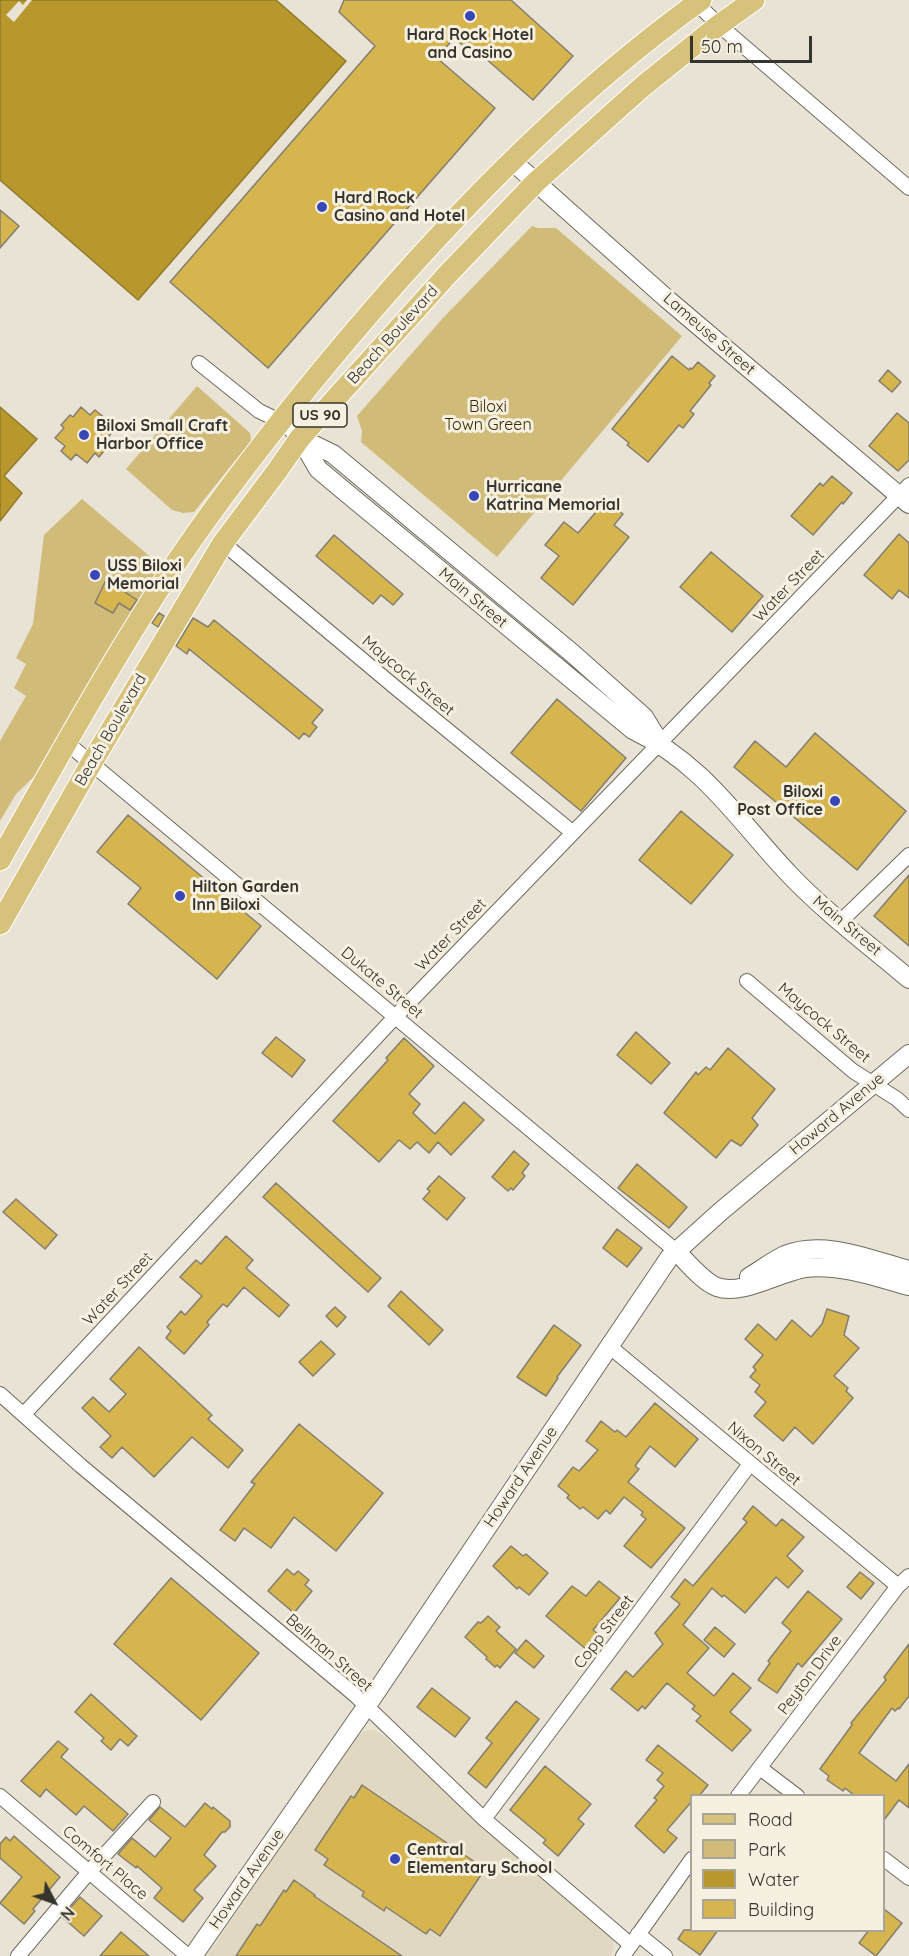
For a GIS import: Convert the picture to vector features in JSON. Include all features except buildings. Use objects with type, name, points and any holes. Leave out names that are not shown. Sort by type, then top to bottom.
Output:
[{"type":"main road","name":"Beach Boulevard","points":[[0,924],[92,762],[223,543],[300,438],[447,275],[537,182],[585,136],[642,87],[754,0]]},
{"type":"main road","name":"Beach Boulevard","points":[[0,860],[154,596],[187,547],[280,421],[363,321],[434,242],[512,161],[614,69],[698,2]]},
{"type":"street","points":[[698,2],[719,26],[909,188]]},
{"type":"street","name":"Lameuse Street","points":[[512,161],[667,298],[906,495]]},
{"type":"street","name":"Main Street","points":[[199,363],[259,411],[280,421],[300,438],[318,469],[633,730],[660,743],[725,798],[807,892],[909,979]]},
{"type":"street","name":"Water Street","points":[[24,1414],[396,1016],[572,832],[906,495]]},
{"type":"street","name":"Maycock Street","points":[[223,543],[572,832]]},
{"type":"street","name":"Dukate Street","points":[[67,742],[676,1251]]},
{"type":"street","points":[[841,921],[909,855]]},
{"type":"street","name":"Maycock Street","points":[[747,981],[853,1071],[897,1099],[909,1110]]},
{"type":"street","name":"Howard Avenue","points":[[193,1956],[366,1707],[609,1346],[676,1251],[909,1054]]},
{"type":"street","points":[[676,1251],[701,1264],[719,1278],[734,1280],[750,1276],[787,1255],[811,1249],[838,1251],[909,1270]]},
{"type":"street","points":[[676,1251],[716,1287],[737,1289],[785,1272],[806,1268],[835,1268],[909,1286]]},
{"type":"street","name":"Nixon Street","points":[[609,1346],[898,1586]]},
{"type":"street","name":"Bellman Street","points":[[0,1394],[81,1466],[366,1707],[484,1819],[631,1945],[665,1956]]},
{"type":"street","name":"Copp Street","points":[[484,1819],[750,1464]]},
{"type":"street","name":"Peyton Drive","points":[[740,1794],[898,1586],[909,1576]]},
{"type":"street","points":[[760,1768],[794,1794]]},
{"type":"street","name":"Comfort Place","points":[[0,1796],[188,1956]]},
{"type":"street","points":[[18,1956],[89,1872],[153,1802]]},
{"type":"street","points":[[885,1860],[909,1878]]},
{"type":"street","points":[[631,1945],[690,1862]]},
{"type":"shaded area","points":[[375,1730],[383,1736],[608,1931],[613,1939],[614,1947],[611,1956],[207,1956],[352,1742],[359,1734]]},
{"type":"green space","name":"Biloxi Town Green","points":[[532,226],[556,228],[682,336],[497,557],[361,442],[362,431],[357,416],[443,318]]},
{"type":"green space","points":[[197,386],[250,433],[251,441],[194,512],[183,513],[172,510],[126,469]]},
{"type":"green space","points":[[82,499],[160,565],[42,769],[16,794],[0,821],[0,741],[26,696],[14,688],[26,664],[16,658],[33,624],[44,535]]},
{"type":"water","points":[[0,0],[276,0],[346,61],[138,300],[0,180]]},
{"type":"water","points":[[0,407],[37,439],[4,476],[22,493],[0,521]]},
{"type":"pier","points":[[27,0],[32,0],[14,22],[6,15],[19,1],[23,5]]},
{"type":"place","name":"Hard Rock Hotel and Casino","points":[[470,16]]},
{"type":"place","name":"Hard Rock Casino and Hotel","points":[[322,207]]},
{"type":"place","name":"Biloxi Small Craft Harbor Office","points":[[84,435]]},
{"type":"place","name":"Hurricane Katrina Memorial","points":[[474,496]]},
{"type":"place","name":"USS Biloxi Memorial","points":[[95,575]]},
{"type":"place","name":"Biloxi Post Office","points":[[835,801]]},
{"type":"place","name":"Hilton Garden Inn Biloxi","points":[[180,896]]},
{"type":"place","name":"Central Elementary School","points":[[395,1859]]}]
